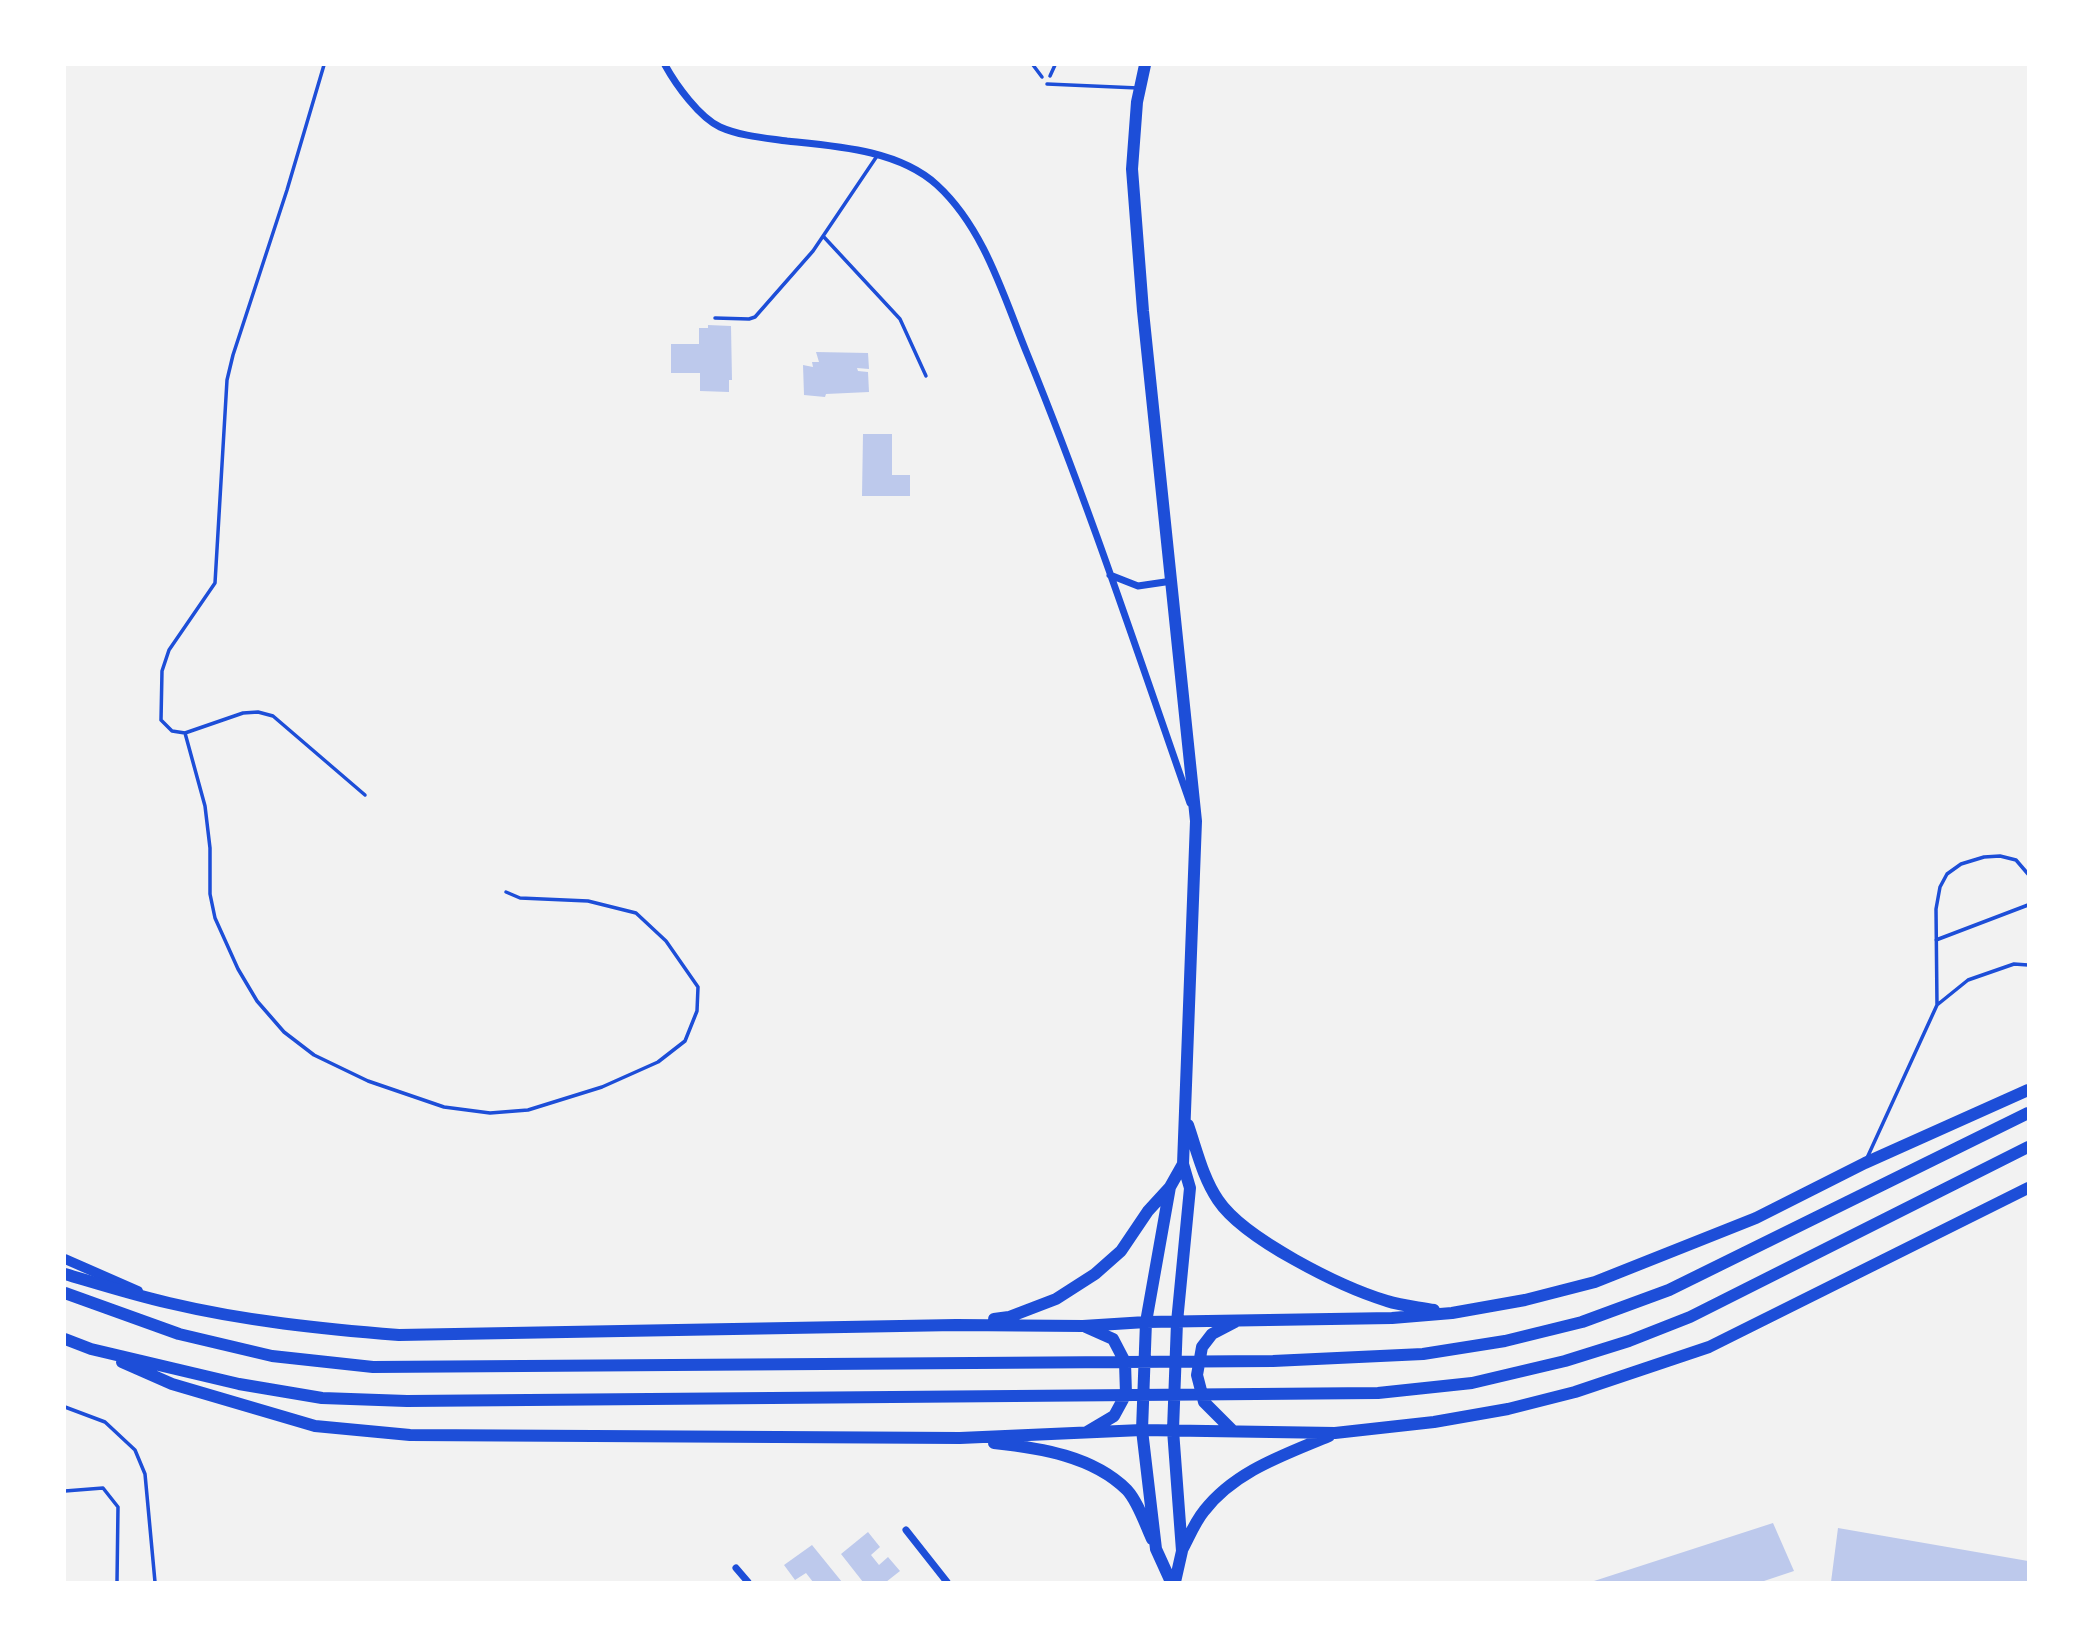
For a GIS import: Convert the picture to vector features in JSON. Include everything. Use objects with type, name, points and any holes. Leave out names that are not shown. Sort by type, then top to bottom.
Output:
[{"type":"main road","points":[[956,1325],[1009,1317],[1056,1299],[1095,1274],[1121,1251],[1148,1211],[1170,1187],[1182,1164],[1186,1118],[1196,821],[1143,311],[1132,169],[1140,88],[1145,65]]},
{"type":"main road","points":[[65,1273],[167,1303],[237,1317],[315,1328],[399,1335],[956,1325],[1083,1326],[1146,1322],[1392,1318],[1452,1313],[1525,1300],[1595,1282],[1756,1218],[1864,1163],[2028,1090]]},
{"type":"main road","points":[[65,1293],[179,1334],[272,1356],[373,1367],[1273,1361],[1423,1354],[1505,1341],[1582,1322],[1669,1290],[2028,1113]]},
{"type":"main road","points":[[1186,1118],[1204,1174],[1218,1200],[1235,1222],[1266,1243],[1374,1296],[1387,1301],[1452,1313]]},
{"type":"main road","points":[[91,1349],[239,1384],[322,1398],[420,1401],[1378,1393],[1472,1384],[1565,1361],[1690,1317],[2028,1147]]},
{"type":"main road","points":[[1182,1164],[1190,1188],[1177,1322],[1173,1430],[1182,1550]]},
{"type":"main road","points":[[1156,1549],[1142,1430],[1146,1322],[1170,1187]]},
{"type":"main road","points":[[65,1339],[172,1384],[315,1426],[411,1435],[960,1438],[1142,1430],[1335,1433],[1434,1422],[1508,1409],[1575,1392],[1710,1348],[2028,1188]]},
{"type":"main road","points":[[1233,1431],[1204,1402],[1197,1375],[1202,1347],[1212,1335],[1237,1321]]},
{"type":"main road","points":[[1083,1326],[1113,1339],[1125,1362],[1126,1394],[1114,1416],[1086,1433]]},
{"type":"main road","points":[[1173,1582],[1182,1550],[1203,1512],[1232,1482],[1270,1461],[1335,1433]]},
{"type":"main road","points":[[960,1438],[1044,1449],[1105,1472],[1129,1492],[1173,1582]]},
{"type":"street","points":[[665,65],[691,103],[720,127],[759,138],[826,145],[878,156],[912,167],[937,185],[972,227],[992,268],[1045,398],[1196,821]]},
{"type":"street","points":[[1110,575],[1138,586],[1172,580]]},
{"type":"street","points":[[65,1259],[167,1303]]},
{"type":"street","points":[[906,1530],[947,1582]]},
{"type":"street","points":[[736,1568],[748,1582]]},
{"type":"lane","points":[[324,65],[287,190],[233,355],[227,380],[215,583],[169,650],[162,671],[162,720],[172,731],[185,733],[243,713],[258,712],[273,716],[365,795]]},
{"type":"lane","points":[[1047,84],[1140,88]]},
{"type":"lane","points":[[715,318],[755,317],[813,251],[878,156]]},
{"type":"lane","points":[[823,236],[900,319],[926,376]]},
{"type":"lane","points":[[185,733],[205,806],[210,848],[209,894],[215,918],[238,969],[257,1001],[284,1032],[314,1055],[369,1081],[444,1107],[490,1113],[528,1110],[602,1087],[658,1062],[685,1041],[697,1012],[698,986],[666,942],[636,913],[588,901],[520,898],[506,892]]},
{"type":"lane","points":[[1864,1163],[1937,1005],[1936,909],[1940,887],[1947,874],[1961,864],[1984,857],[2000,856],[2016,860],[2028,874]]},
{"type":"lane","points":[[1936,940],[2028,905]]},
{"type":"lane","points":[[1937,1005],[1968,980],[2014,964],[2028,965]]},
{"type":"lane","points":[[65,1491],[103,1488],[118,1507],[117,1582]]},
{"type":"path","points":[[65,1407],[105,1422],[135,1450],[145,1474],[155,1582]]},
{"type":"building","points":[[708,325],[731,326],[732,380],[729,380],[729,392],[700,391],[700,373],[671,373],[671,344],[699,344],[699,328],[708,328]]},
{"type":"building","points":[[816,352],[868,353],[869,369],[857,368],[858,371],[868,372],[869,392],[826,394],[825,397],[804,395],[803,365],[813,367],[812,362],[819,362]]},
{"type":"building","points":[[863,434],[892,434],[892,475],[910,475],[910,496],[862,496]]},
{"type":"building","points":[[1773,1523],[1794,1571],[1761,1582],[1591,1582]]},
{"type":"building","points":[[1838,1528],[2028,1561],[2028,1582],[1831,1582]]},
{"type":"building","points":[[868,1532],[880,1547],[871,1555],[879,1565],[888,1557],[900,1571],[886,1582],[863,1582],[841,1554]]},
{"type":"building","points":[[812,1545],[842,1582],[813,1582],[806,1573],[795,1580],[784,1565]]}]
